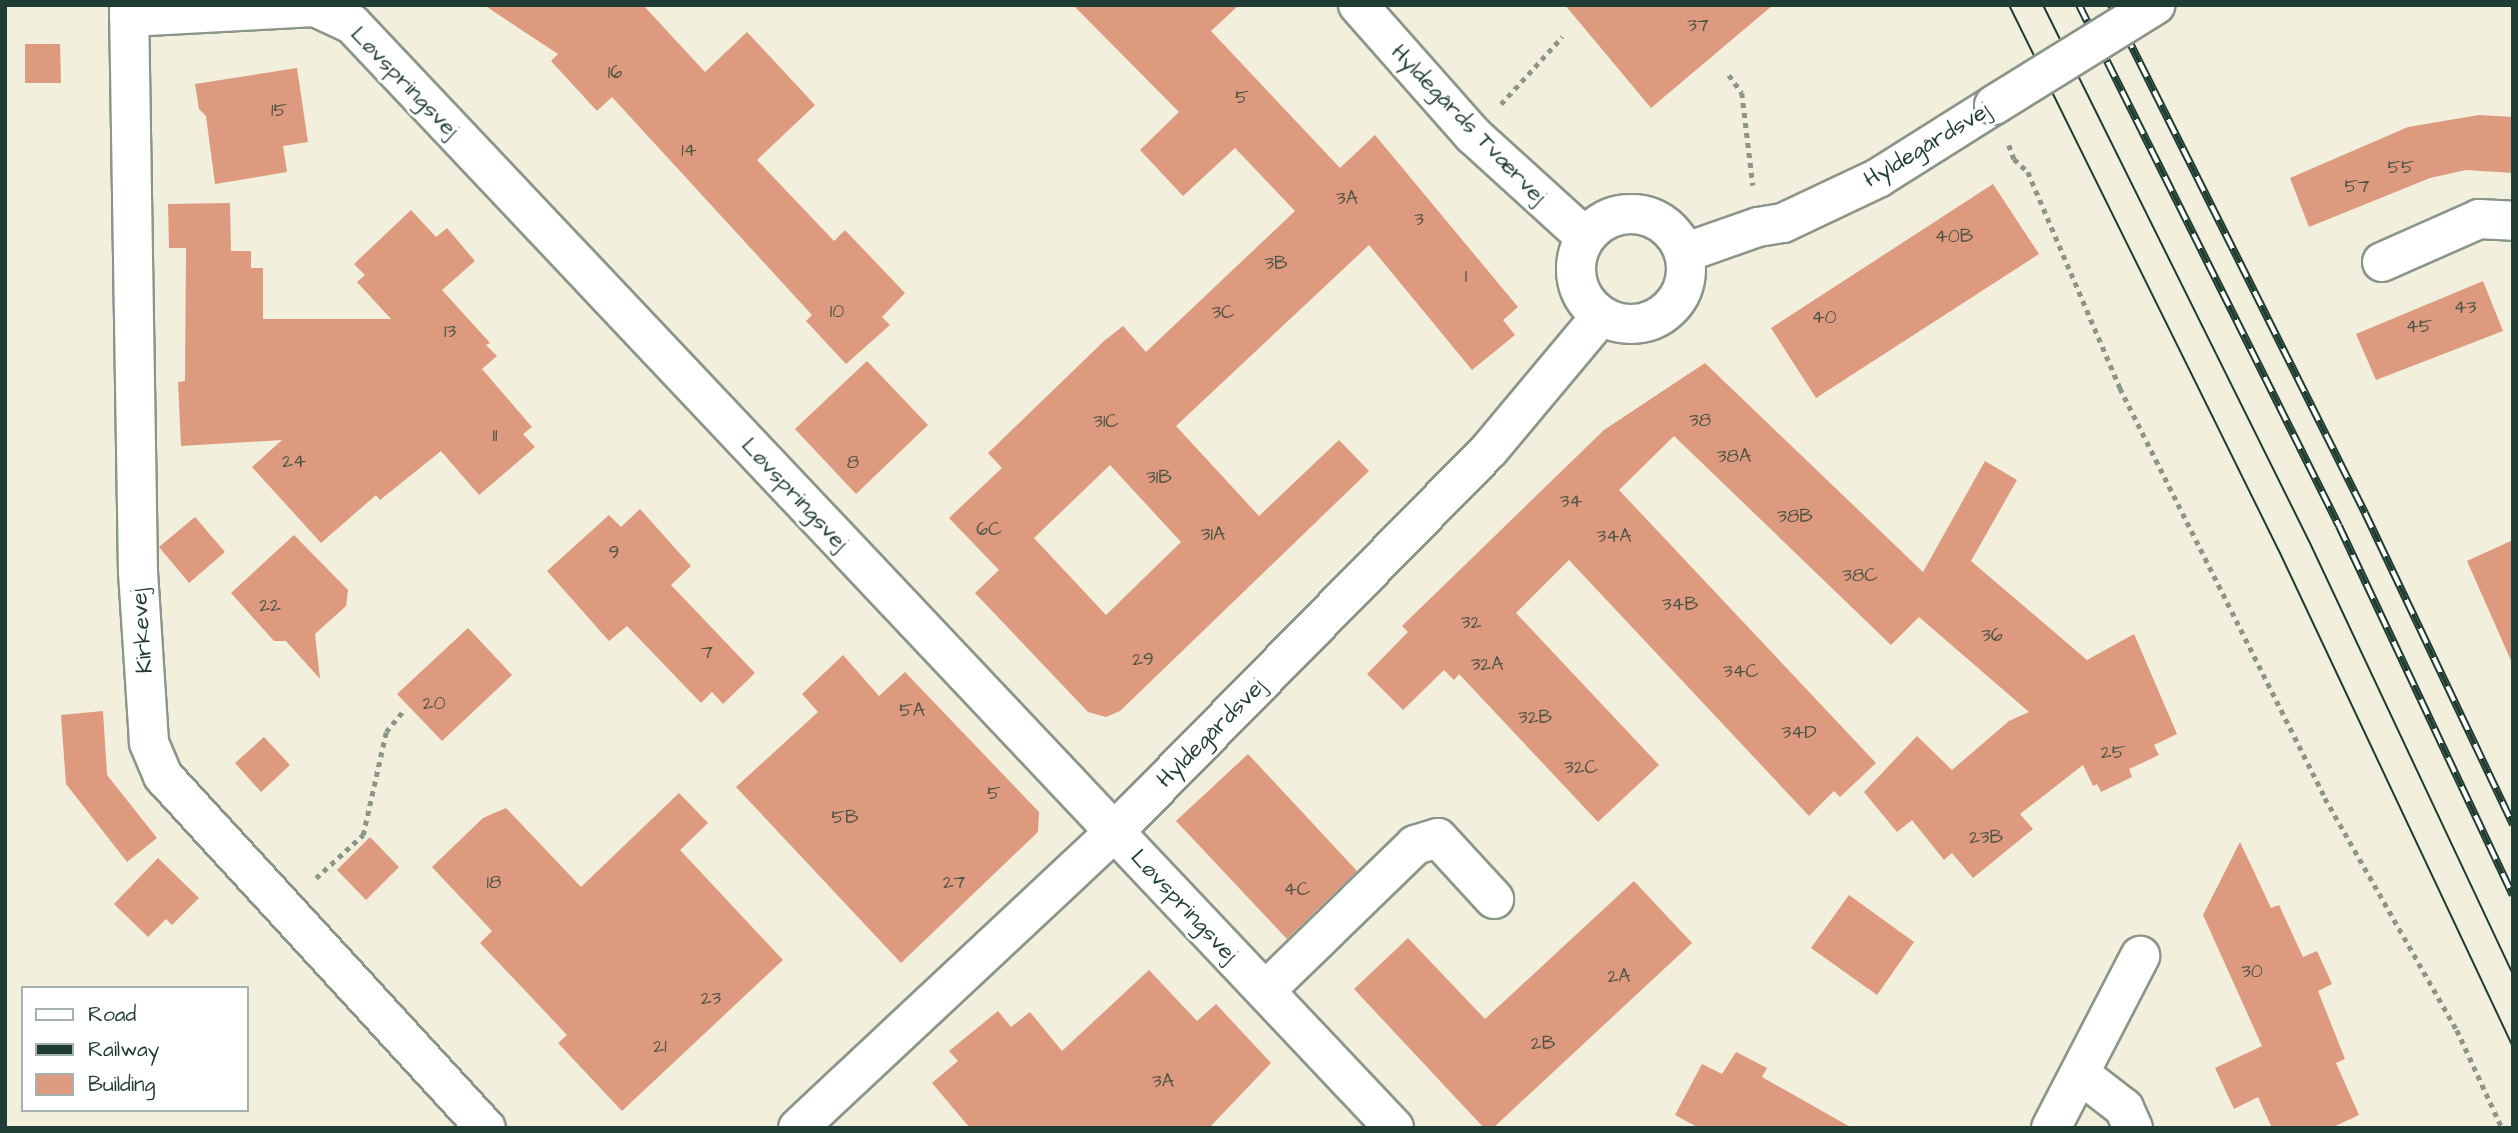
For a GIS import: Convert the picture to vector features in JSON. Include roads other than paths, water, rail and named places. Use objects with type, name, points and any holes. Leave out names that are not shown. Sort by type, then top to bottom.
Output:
[{"type":"street","name":"Hyldegårds Tværvej","points":[[1358,5],[1473,135],[1585,237]]},
{"type":"street","name":"Hyldegårdsvej","points":[[1685,253],[1758,227],[1783,223],[1878,178],[2155,5]]},
{"type":"street","name":"Løvspringsvej","points":[[129,11],[315,7],[352,24],[1394,1128]]},
{"type":"street","name":"Kirkevej","points":[[129,11],[138,572],[149,743],[163,776],[486,1128]]},
{"type":"street","points":[[1619,214],[1640,214],[1660,221],[1675,235],[1685,253],[1686,272],[1671,307],[1638,324],[1601,316],[1579,289],[1575,272],[1585,237],[1599,222],[1619,214]]},
{"type":"street","points":[[2382,262],[2479,219],[2513,221]]},
{"type":"street","name":"Hyldegårdsvej","points":[[798,1128],[1114,832],[1489,450],[1601,316]]},
{"type":"street","points":[[1265,991],[1415,845],[1438,838],[1494,899]]},
{"type":"street","points":[[2051,1128],[2140,956]]},
{"type":"street","points":[[2080,1074],[2124,1108],[2133,1128]]},
{"type":"tram line","points":[[2009,5],[2280,553],[2513,1047]]},
{"type":"tram line","points":[[2043,5],[2309,541],[2513,974]]},
{"type":"railway","points":[[2079,5],[2339,526],[2513,895]]},
{"type":"railway","points":[[2111,5],[2365,513],[2513,825]]}]
